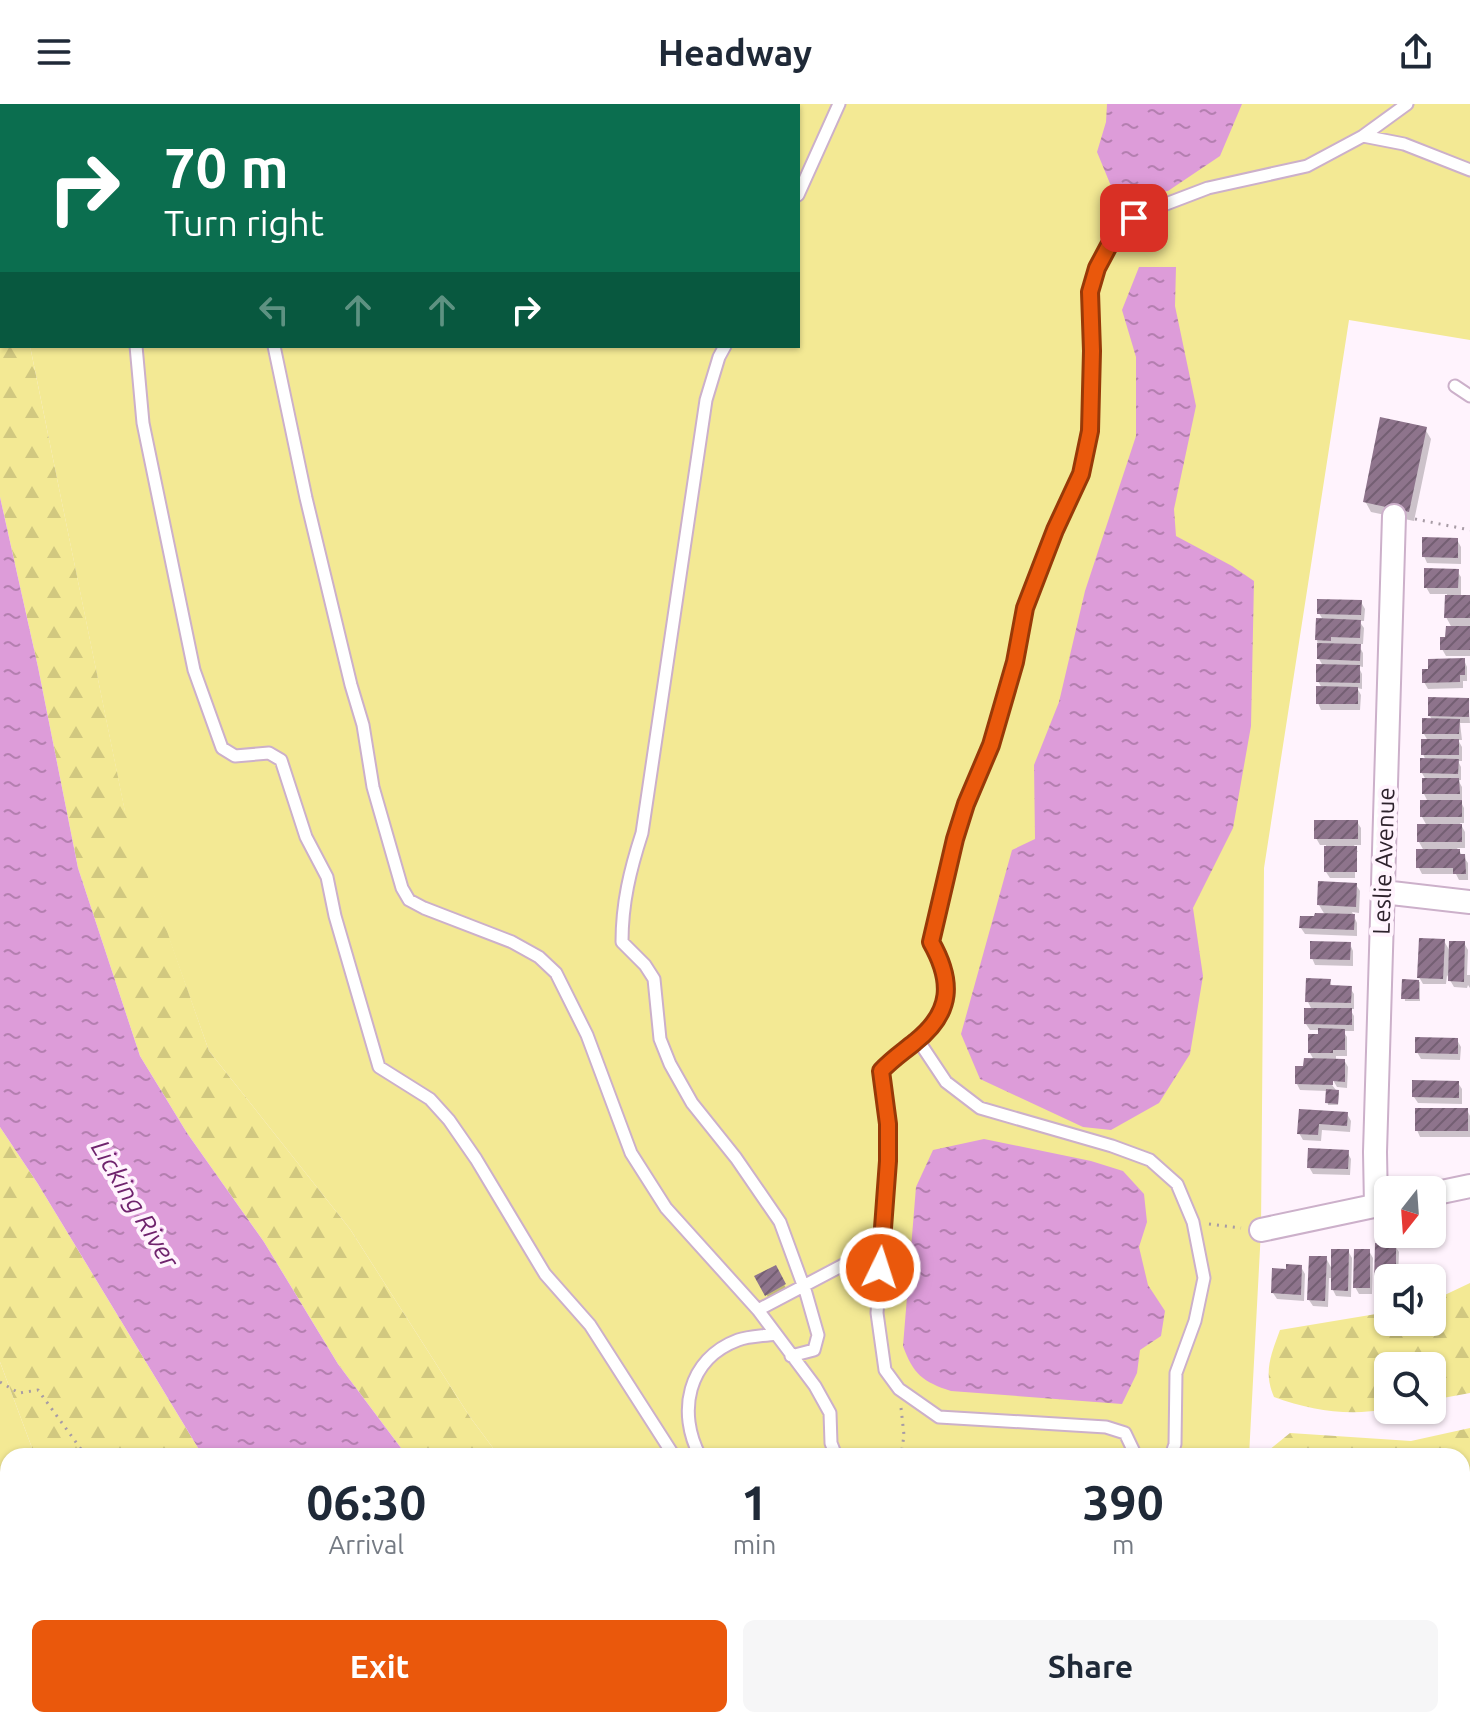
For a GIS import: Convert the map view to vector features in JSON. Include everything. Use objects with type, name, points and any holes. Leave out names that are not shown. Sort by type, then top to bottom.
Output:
[{"type":"street","name":"Leslie Avenue","points":[[1382,1176],[1383,892],[1401,517]]},
{"type":"street","points":[[1383,892],[1470,902]]},
{"type":"street","points":[[1446,1191],[1470,1186]]},
{"type":"street","points":[[1261,1230],[1374,1206]]},
{"type":"lane","points":[[800,191],[839,104]]},
{"type":"lane","points":[[1132,1448],[1125,1433],[1106,1427],[939,1417],[899,1389],[885,1370],[877,1313],[888,1161],[888,1124],[881,1071],[891,1059],[918,1040],[942,1012],[948,988],[943,962],[931,942],[955,839],[991,745],[1015,662],[1025,608],[1081,474],[1090,431],[1090,292],[1097,268],[1113,238],[1134,218],[1208,188],[1307,166],[1363,136],[1407,104]]},
{"type":"lane","points":[[1363,136],[1404,144],[1470,170]]},
{"type":"lane","points":[[136,348],[143,423],[194,670],[222,748],[235,756],[269,753],[281,760],[306,837],[327,877],[335,916],[379,1067],[430,1099],[449,1120],[545,1274],[590,1325],[669,1448]]},
{"type":"lane","points":[[274,348],[306,498],[363,725],[373,787],[402,888],[409,900],[512,942],[539,957],[556,973],[587,1035],[631,1153],[666,1208],[758,1310],[815,1386],[830,1413],[833,1448]]},
{"type":"lane","points":[[724,348],[706,400],[642,833],[627,879],[622,942],[654,979],[660,1039],[692,1103],[736,1158],[780,1222],[818,1335],[814,1350],[791,1356]]},
{"type":"lane","points":[[1455,386],[1470,396]]},
{"type":"lane","points":[[918,1040],[946,1082],[980,1108],[1150,1160],[1177,1184],[1193,1222],[1204,1278],[1195,1321],[1176,1373],[1174,1448]]},
{"type":"lane","points":[[758,1310],[881,1245]]},
{"type":"lane","points":[[697,1448],[687,1422],[687,1397],[697,1376],[711,1356],[738,1340],[775,1334]]},
{"type":"path","points":[[1401,517],[1470,530]]},
{"type":"path","points":[[1193,1222],[1261,1230]]},
{"type":"path","points":[[0,1382],[19,1393],[38,1390],[80,1448]]},
{"type":"path","points":[[899,1389],[904,1435],[902,1448]]},
{"type":"green space","points":[[800,104],[1470,104],[1470,340],[1349,320],[1264,868],[1261,1230],[1249,1448],[493,1448],[350,1229],[209,1051],[126,817],[30,348],[800,348]]},
{"type":"green space","points":[[0,348],[30,348],[125,811],[209,1051],[350,1229],[493,1448],[401,1448],[338,1364],[264,1242],[187,1133],[140,1056],[78,868],[0,497]]},
{"type":"green space","points":[[0,1127],[198,1448],[32,1448],[0,1362]]},
{"type":"green space","points":[[1470,1283],[1470,1393],[1446,1397],[1446,1352],[1374,1352],[1374,1410],[1331,1411],[1274,1397],[1269,1371],[1280,1330],[1374,1314],[1374,1336],[1446,1336],[1446,1294]]},
{"type":"green space","points":[[0,1362],[32,1448],[0,1448]]},
{"type":"green space","points":[[1470,1428],[1470,1448],[1272,1448],[1290,1433],[1411,1441]]},
{"type":"water","points":[[1107,104],[1242,104],[1220,156],[1168,191],[1133,195],[1111,186],[1097,152],[1106,122]]},
{"type":"water","points":[[1139,267],[1176,267],[1175,306],[1196,406],[1174,509],[1176,536],[1254,581],[1251,726],[1233,828],[1193,908],[1203,976],[1190,1054],[1159,1103],[1111,1130],[1083,1127],[980,1079],[961,1034],[1012,850],[1035,839],[1034,765],[1059,702],[1085,591],[1136,436],[1136,357],[1122,310]]},
{"type":"water","name":"Licking River","points":[[0,497],[78,868],[140,1056],[187,1133],[264,1242],[338,1364],[401,1448],[198,1448],[0,1127]]},
{"type":"water","points":[[984,1139],[1091,1161],[1123,1171],[1144,1194],[1147,1222],[1139,1247],[1148,1285],[1165,1311],[1161,1336],[1140,1350],[1137,1373],[1122,1404],[951,1391],[920,1376],[911,1364],[903,1346],[916,1187],[933,1150]]},
{"type":"building","points":[[1380,417],[1427,427],[1409,512],[1363,502]]},
{"type":"building","points":[[1422,537],[1458,538],[1458,558],[1422,557]]},
{"type":"building","points":[[1424,568],[1459,569],[1458,588],[1424,588]]},
{"type":"building","points":[[1445,595],[1470,595],[1470,618],[1444,618]]},
{"type":"building","points":[[1317,599],[1362,600],[1361,615],[1317,614]]},
{"type":"building","points":[[1316,618],[1361,620],[1360,638],[1315,640]]},
{"type":"building","points":[[1446,626],[1470,626],[1470,650],[1440,650],[1440,637],[1445,637]]},
{"type":"building","points":[[1317,643],[1361,644],[1360,661],[1317,659]]},
{"type":"building","points":[[1465,658],[1465,675],[1460,675],[1460,682],[1422,683],[1422,669],[1428,669],[1428,659]]},
{"type":"building","points":[[1316,664],[1360,665],[1360,683],[1316,682]]},
{"type":"building","points":[[1316,686],[1358,687],[1358,704],[1316,704]]},
{"type":"building","points":[[1428,697],[1469,698],[1469,717],[1428,716]]},
{"type":"building","points":[[1422,718],[1460,719],[1459,734],[1422,734]]},
{"type":"building","points":[[1421,739],[1459,739],[1459,755],[1421,755]]},
{"type":"building","points":[[1420,758],[1459,759],[1458,774],[1420,773]]},
{"type":"building","points":[[1422,778],[1459,778],[1460,794],[1422,794]]},
{"type":"building","points":[[1420,800],[1462,800],[1462,817],[1420,817]]},
{"type":"building","points":[[1314,820],[1358,820],[1358,839],[1314,839]]},
{"type":"building","points":[[1417,824],[1462,824],[1462,842],[1417,842]]},
{"type":"building","points":[[1324,846],[1357,846],[1357,872],[1324,872]]},
{"type":"building","points":[[1416,849],[1460,849],[1460,854],[1465,854],[1466,874],[1453,874],[1453,868],[1416,868]]},
{"type":"building","points":[[1318,881],[1357,883],[1356,907],[1317,905]]},
{"type":"building","points":[[1315,913],[1355,914],[1354,930],[1299,928],[1300,916],[1314,916]]},
{"type":"building","points":[[1419,938],[1445,939],[1443,979],[1417,978]]},
{"type":"building","points":[[1310,941],[1351,942],[1350,960],[1310,959]]},
{"type":"building","points":[[1449,941],[1465,941],[1464,982],[1448,981]]},
{"type":"building","points":[[1306,978],[1331,979],[1330,985],[1352,986],[1351,1003],[1305,1002]]},
{"type":"building","points":[[1402,979],[1419,980],[1419,999],[1401,999]]},
{"type":"building","points":[[1304,1008],[1352,1008],[1352,1025],[1304,1024]]},
{"type":"building","points":[[1318,1028],[1345,1029],[1345,1050],[1308,1053],[1308,1034],[1318,1034]]},
{"type":"building","points":[[1415,1037],[1458,1038],[1458,1054],[1415,1053]]},
{"type":"building","points":[[1304,1058],[1345,1059],[1345,1082],[1333,1081],[1333,1085],[1295,1084],[1295,1066],[1303,1066]]},
{"type":"building","points":[[1412,1080],[1459,1081],[1459,1098],[1412,1097]]},
{"type":"building","points":[[1326,1089],[1339,1090],[1338,1104],[1325,1103]]},
{"type":"building","points":[[1415,1108],[1468,1108],[1468,1131],[1415,1131]]},
{"type":"building","points":[[1299,1109],[1348,1112],[1347,1126],[1319,1124],[1318,1135],[1297,1134]]},
{"type":"building","points":[[1308,1148],[1349,1150],[1348,1169],[1307,1168]]},
{"type":"building","points":[[1375,1248],[1396,1248],[1396,1264],[1374,1264]]},
{"type":"building","points":[[1331,1249],[1349,1249],[1348,1291],[1331,1290]]},
{"type":"building","points":[[1354,1249],[1370,1249],[1370,1288],[1353,1288]]},
{"type":"building","points":[[1309,1256],[1327,1256],[1325,1301],[1307,1300]]},
{"type":"building","points":[[1286,1264],[1302,1265],[1301,1295],[1271,1293],[1272,1268],[1286,1269]]},
{"type":"building","points":[[776,1265],[786,1284],[765,1296],[754,1276]]},
{"type":"route","points":[[880,1268],[888,1161],[888,1124],[881,1071],[891,1059],[918,1040],[942,1012],[948,988],[943,962],[931,942],[955,839],[991,745],[1015,662],[1025,608],[1081,474],[1090,431],[1090,292],[1097,268],[1113,238],[1134,218]]}]
